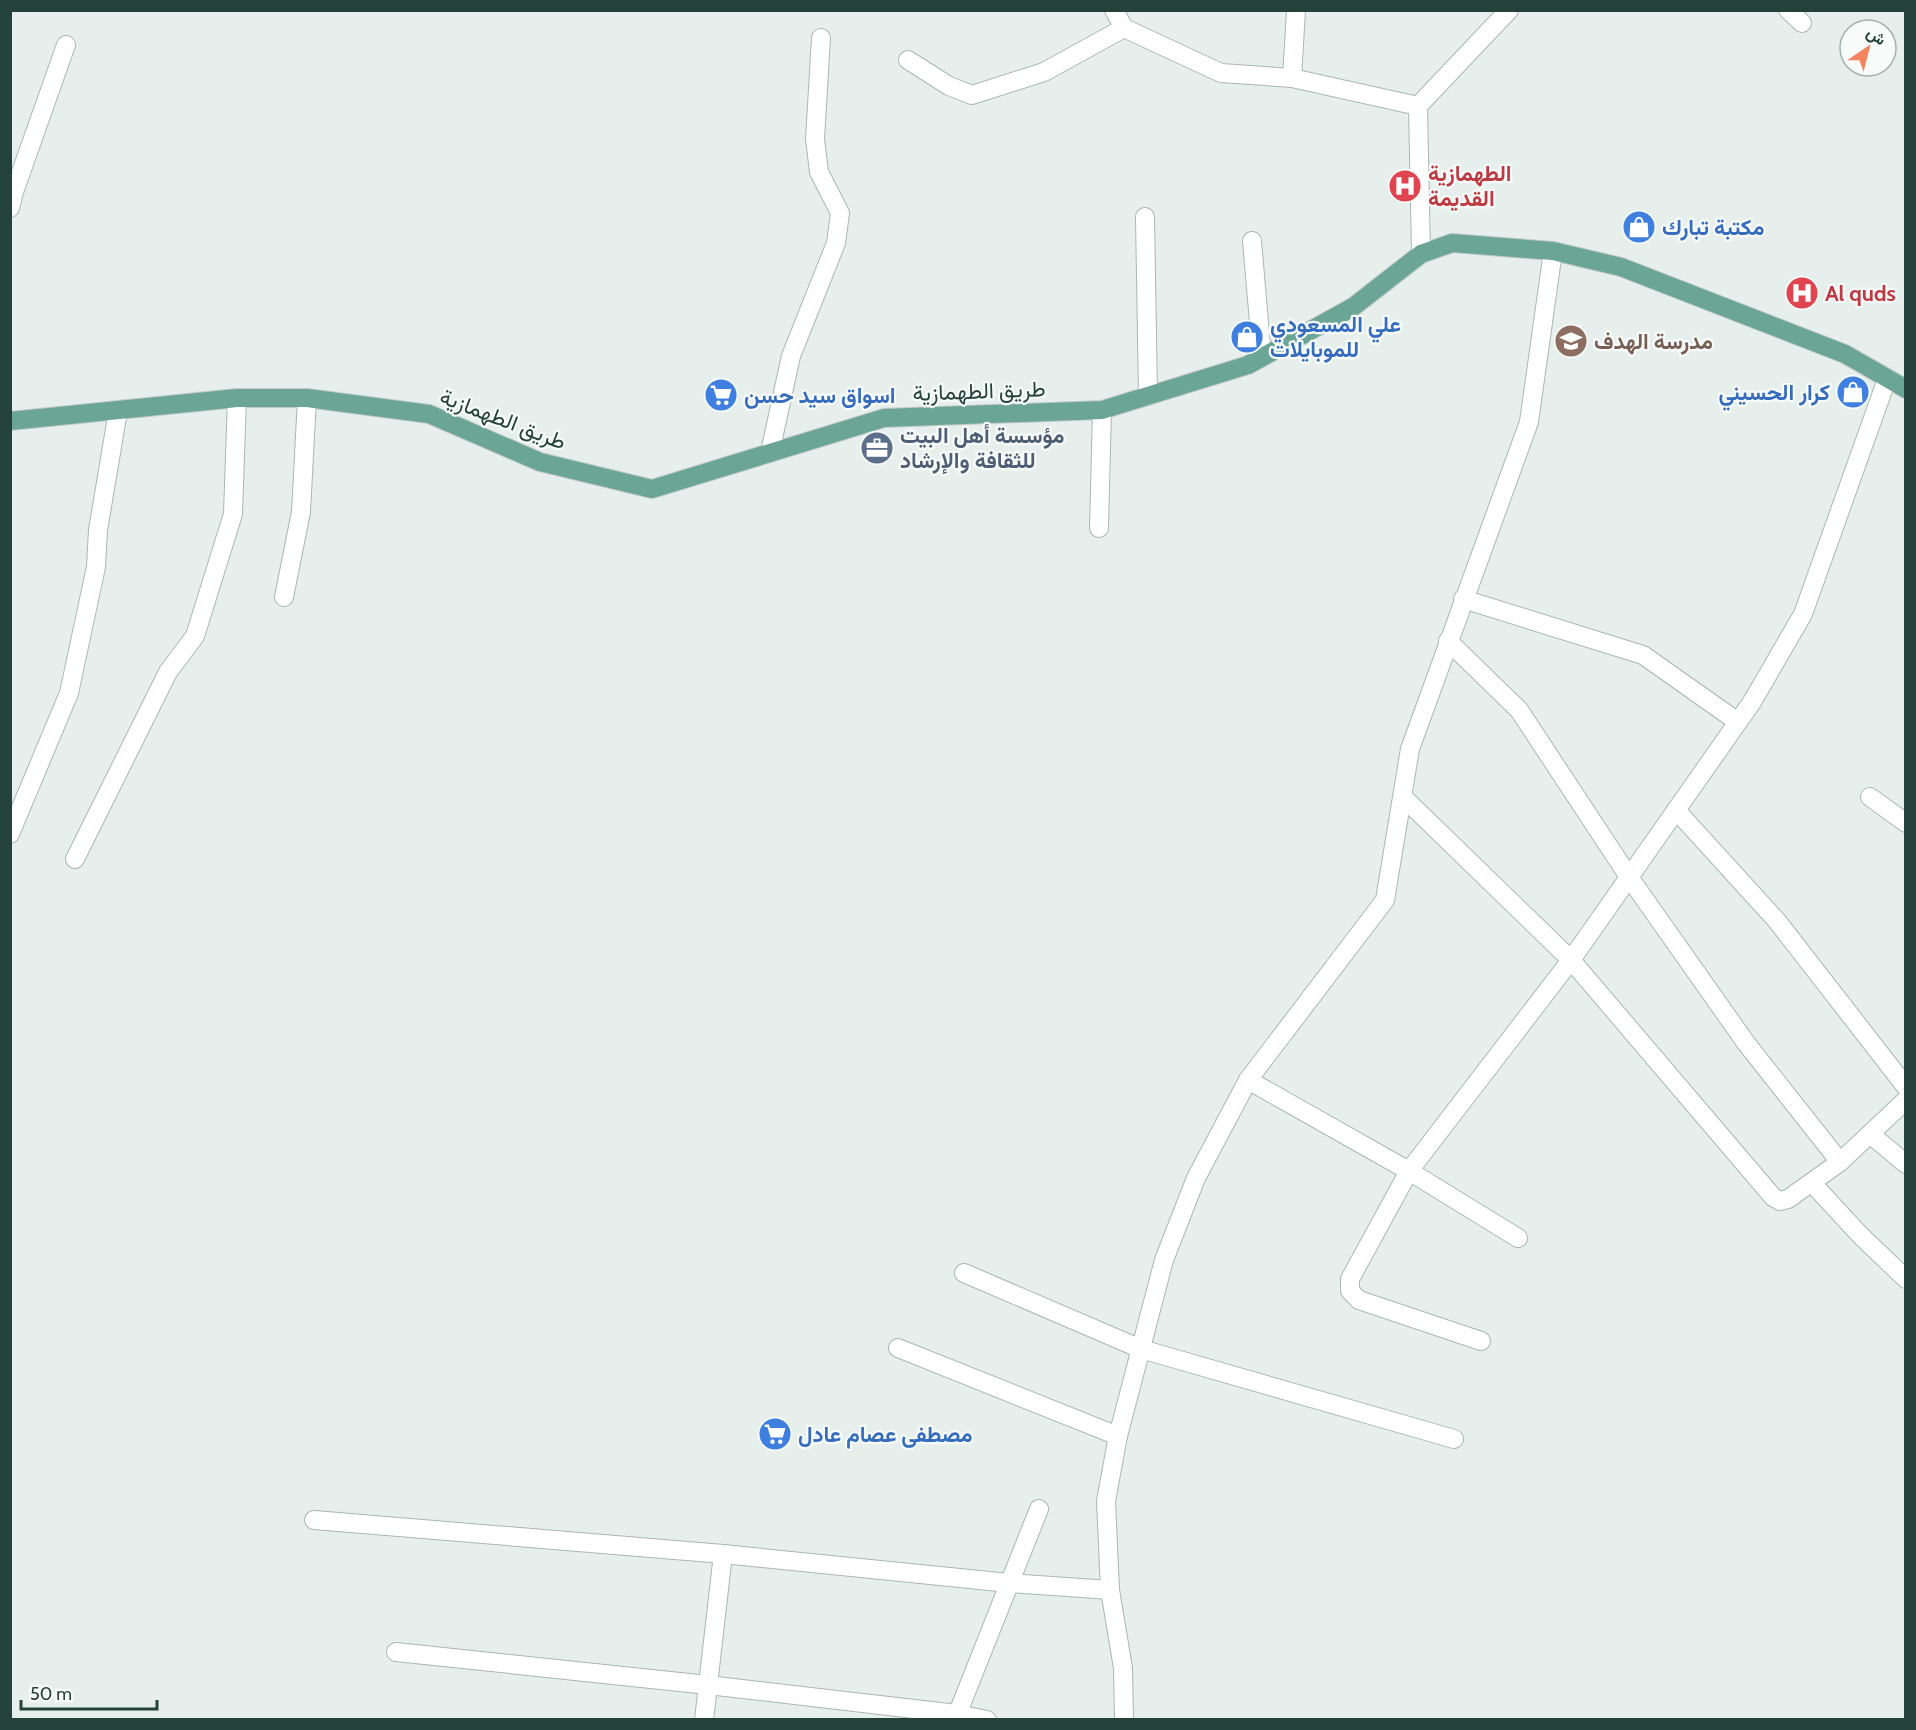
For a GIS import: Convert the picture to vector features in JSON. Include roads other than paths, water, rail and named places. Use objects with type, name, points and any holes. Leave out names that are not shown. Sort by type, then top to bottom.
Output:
[{"type":"main road","name":"طريق الطهمازية","points":[[10,421],[237,398],[307,398],[429,414],[540,462],[652,489],[884,418],[1102,410],[1148,396],[1248,365],[1353,307],[1421,254],[1452,243],[1553,251],[1631,271],[1845,354],[1905,389]]},
{"type":"street","points":[[1114,10],[1124,28],[1221,73],[1292,78],[1418,106]]},
{"type":"street","points":[[1292,78],[1296,10]]},
{"type":"street","points":[[1788,10],[1802,23]]},
{"type":"street","points":[[1421,254],[1418,106],[1507,12]]},
{"type":"street","points":[[908,60],[949,86],[972,95],[1044,72],[1124,28]]},
{"type":"street","points":[[770,452],[791,356],[836,243],[840,213],[819,172],[815,139],[821,38]]},
{"type":"street","points":[[10,208],[66,45]]},
{"type":"street","points":[[1145,217],[1148,396]]},
{"type":"street","points":[[1252,241],[1262,357]]},
{"type":"street","points":[[1124,1719],[1123,1668],[1110,1590],[1106,1501],[1118,1436],[1164,1260],[1196,1178],[1248,1080],[1385,900],[1410,749],[1529,422],[1553,251]]},
{"type":"street","points":[[1481,1341],[1359,1300],[1350,1291],[1350,1279],[1408,1171],[1571,960],[1752,702],[1803,614],[1887,379]]},
{"type":"street","points":[[75,859],[168,672],[195,636],[233,514],[237,398]]},
{"type":"street","points":[[284,597],[301,512],[307,398]]},
{"type":"street","points":[[1099,528],[1102,410]]},
{"type":"street","points":[[10,834],[69,693],[96,567],[98,530],[118,411]]},
{"type":"street","points":[[1463,599],[1643,656],[1738,722]]},
{"type":"street","points":[[1448,641],[1519,710],[1629,877],[1746,1043],[1840,1162]]},
{"type":"street","points":[[1403,797],[1571,960],[1773,1197],[1780,1201],[1788,1199],[1812,1183],[1840,1162],[1905,1100]]},
{"type":"street","points":[[1870,797],[1905,823]]},
{"type":"street","points":[[1676,810],[1777,921],[1905,1087]]},
{"type":"street","points":[[1248,1080],[1408,1171],[1518,1238]]},
{"type":"street","points":[[1870,1134],[1905,1164]]},
{"type":"street","points":[[1812,1183],[1905,1279]]},
{"type":"street","points":[[964,1274],[1141,1349],[1454,1439]]},
{"type":"street","points":[[898,1348],[1118,1436]]},
{"type":"street","points":[[956,1717],[1039,1509]]},
{"type":"street","points":[[314,1520],[723,1554],[1009,1583],[1110,1590]]},
{"type":"street","points":[[704,1719],[723,1554]]},
{"type":"street","points":[[396,1652],[708,1685],[987,1719]]},
{"type":"place","name":"الطهمازية القديمة","points":[[1405,186]]},
{"type":"place","name":"مكتبة تبارك","points":[[1639,227]]},
{"type":"place","name":"Al quds","points":[[1802,293]]},
{"type":"place","name":"علي المسعودي للموبايلات","points":[[1247,337]]},
{"type":"place","name":"مدرسة الهدف","points":[[1571,341]]},
{"type":"place","name":"كرار الحسيني","points":[[1853,392]]},
{"type":"place","name":"اسواق سيد حسن","points":[[721,395]]},
{"type":"place","name":"مؤسسة أهل البيت للثقافة والإرشاد","points":[[877,448]]},
{"type":"place","name":"مصطفى عصام عادل","points":[[775,1434]]}]
